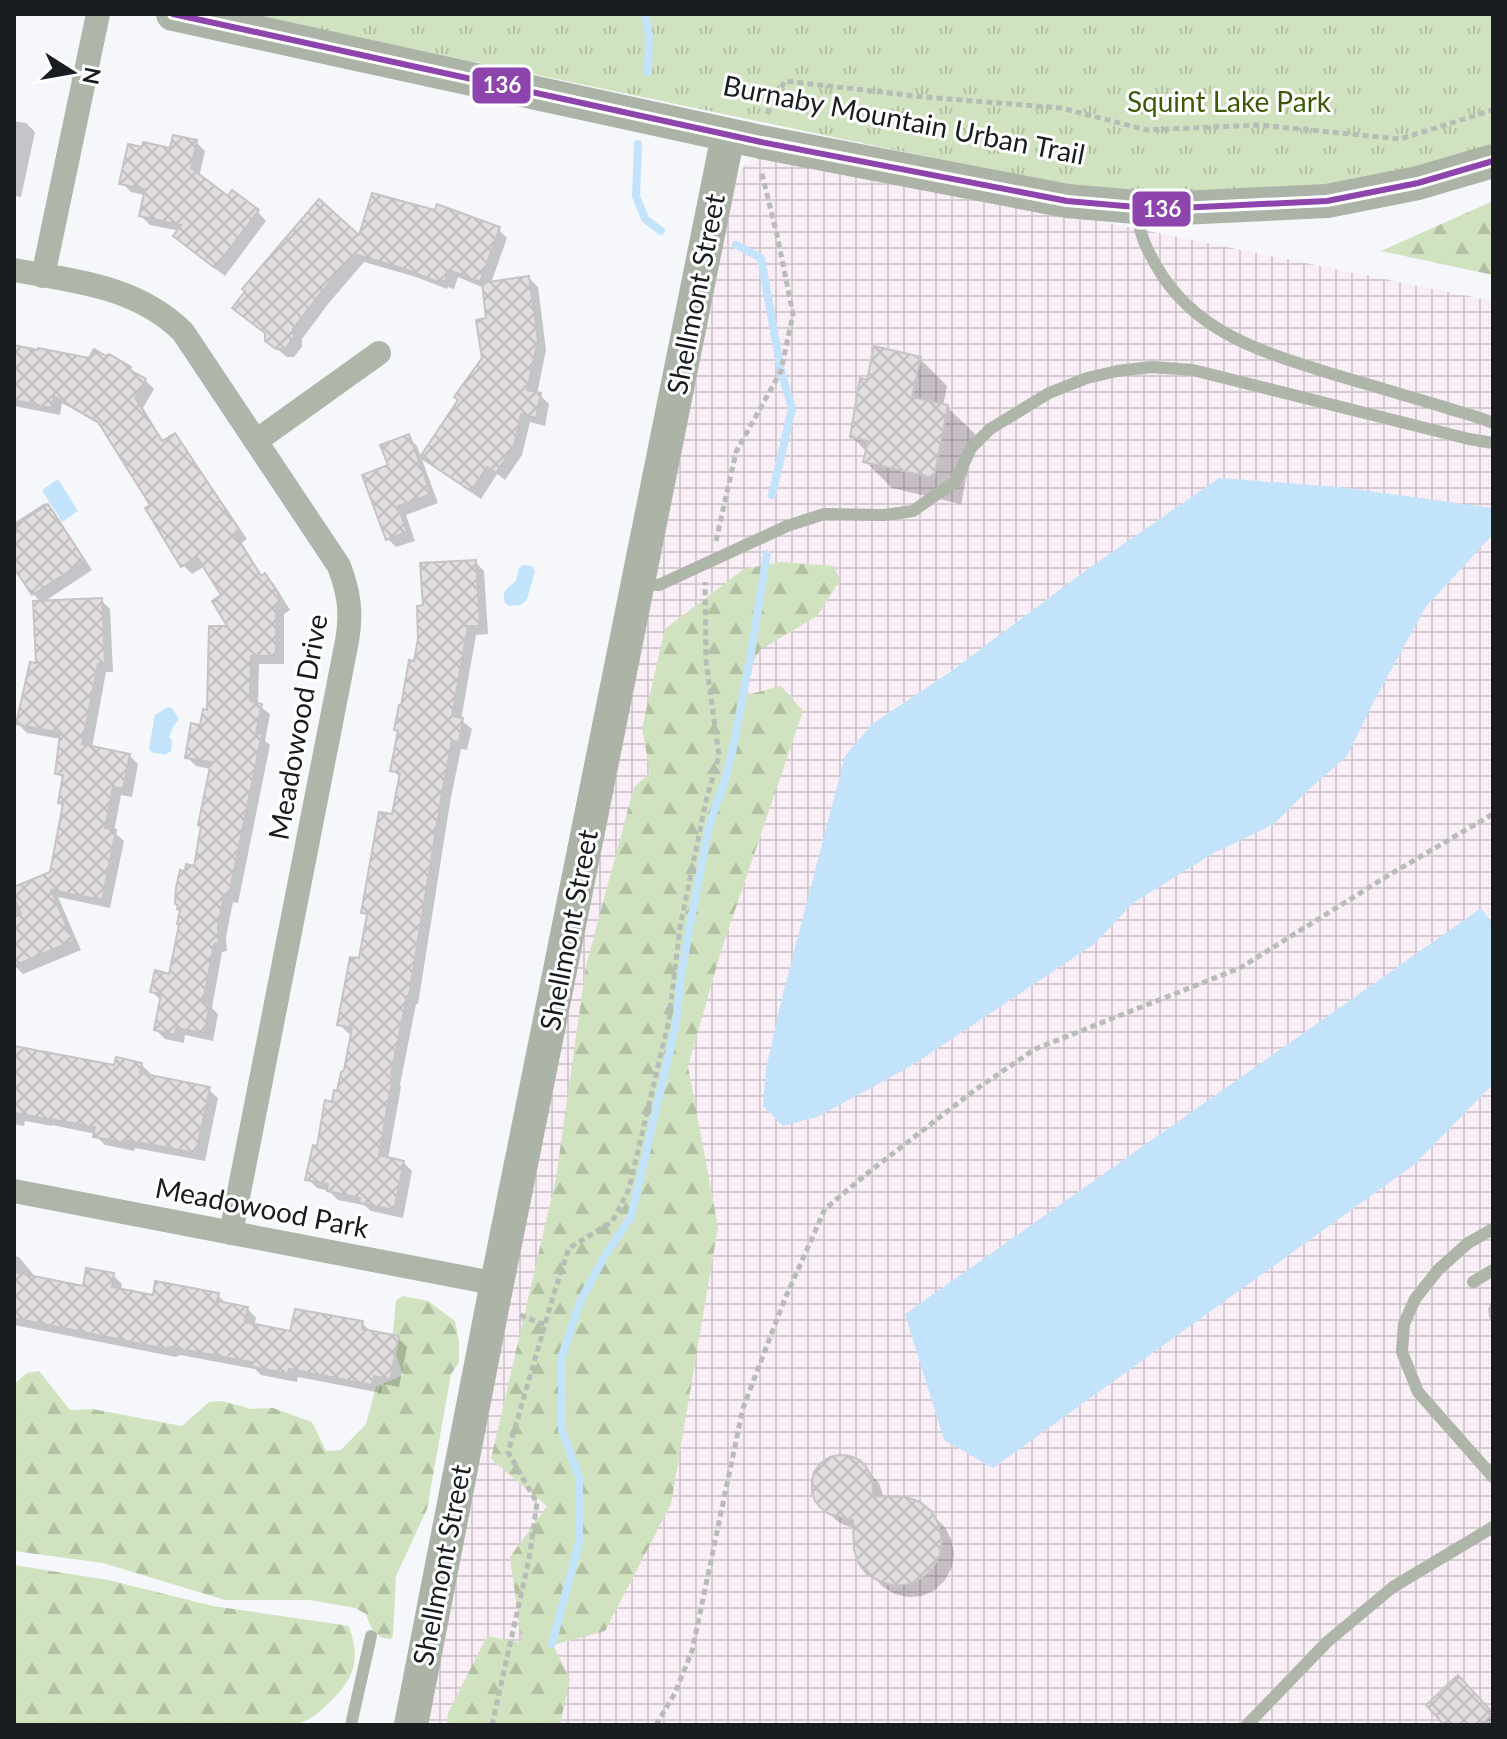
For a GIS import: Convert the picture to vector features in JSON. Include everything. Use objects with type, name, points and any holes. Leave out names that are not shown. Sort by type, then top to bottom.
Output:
[{"type":"street","points":[[43,276],[98,14]]},
{"type":"street","points":[[173,14],[728,135],[1067,201],[1148,208],[1327,201],[1418,183],[1493,161]]},
{"type":"street","name":"Shellmont Street","points":[[411,1725],[503,1297],[638,583],[728,135]]},
{"type":"street","name":"Meadowood Drive","points":[[14,270],[119,291],[161,312],[183,332],[339,566],[346,586],[351,621],[231,1233]]},
{"type":"street","points":[[256,441],[379,353]]},
{"type":"street","name":"Meadowood Park","points":[[14,1191],[231,1233],[503,1297]]},
{"type":"lane","points":[[1148,208],[1138,224],[1161,275],[1179,299],[1215,328],[1267,354],[1493,423]]},
{"type":"lane","points":[[638,583],[659,585],[787,526],[824,514],[888,515],[913,511],[956,481],[971,448],[990,429],[1049,393],[1087,378],[1117,371],[1152,367],[1193,370],[1493,443]]},
{"type":"lane","points":[[1493,1229],[1468,1243],[1438,1270],[1415,1299],[1404,1324],[1402,1352],[1418,1392],[1493,1477]]},
{"type":"lane","points":[[1473,1282],[1493,1270]]},
{"type":"lane","points":[[1247,1725],[1327,1642],[1393,1587],[1493,1527]]},
{"type":"lane","points":[[351,1725],[371,1636]]},
{"type":"path","points":[[765,124],[767,113],[785,81],[1061,108],[1147,130],[1260,125],[1400,139],[1493,110]]},
{"type":"path","name":"Burnaby Mountain Urban Trail","points":[[767,113],[782,117]]},
{"type":"path","points":[[715,542],[736,452],[781,371],[793,314],[758,158]]},
{"type":"path","points":[[492,1725],[529,1559],[537,1503],[508,1452],[569,1248],[612,1222],[629,1189],[669,1020],[680,927],[706,801],[719,756],[706,661],[705,580]]},
{"type":"path","points":[[656,1725],[675,1693],[692,1651],[743,1408],[784,1301],[825,1209],[975,1090],[1035,1049],[1240,968],[1493,814]]},
{"type":"path","points":[[503,1297],[545,1325]]},
{"type":"shaded area","points":[[779,156],[1493,301],[1493,1725],[427,1725],[737,175],[751,161]]},
{"type":"green space","name":"Squint Lake Park","points":[[247,14],[1493,14],[1493,146],[1407,170],[1318,186],[1229,193],[1116,190],[1048,182]]},
{"type":"green space","points":[[1493,201],[1493,275],[1381,251]]},
{"type":"green space","points":[[781,562],[834,566],[840,580],[817,616],[760,650],[740,685],[751,694],[781,686],[803,711],[721,951],[688,1066],[718,1227],[671,1504],[605,1631],[553,1645],[570,1679],[560,1725],[447,1725],[448,1713],[487,1636],[522,1643],[510,1557],[547,1506],[491,1459],[556,1178],[586,966],[634,787],[650,773],[642,728],[665,629],[744,569]]},
{"type":"green space","points":[[403,1296],[428,1301],[455,1321],[459,1363],[451,1374],[427,1509],[396,1576],[391,1639],[377,1634],[366,1614],[355,1608],[310,1600],[225,1600],[103,1563],[14,1551],[14,1384],[27,1373],[39,1371],[70,1410],[92,1409],[182,1426],[209,1402],[222,1401],[251,1409],[273,1408],[312,1422],[326,1451],[341,1450],[366,1424],[376,1387],[403,1375],[392,1342],[396,1300]]},
{"type":"green space","points":[[14,1565],[108,1580],[213,1606],[349,1626],[354,1666],[346,1683],[331,1701],[314,1716],[294,1725],[14,1725]]},
{"type":"water","points":[[1219,478],[1339,487],[1493,508],[1493,534],[1425,608],[1347,756],[1274,824],[1212,854],[1133,903],[1094,944],[911,1066],[817,1117],[783,1126],[763,1106],[766,1069],[845,756],[872,724],[950,672],[1089,568]]},
{"type":"water","points":[[58,479],[78,511],[62,522],[42,490]]},
{"type":"water","points":[[532,566],[535,572],[527,599],[521,605],[509,606],[505,603],[505,592],[516,581],[519,568]]},
{"type":"water","points":[[168,707],[179,719],[169,737],[172,741],[171,751],[165,755],[151,752],[149,748],[155,715]]},
{"type":"water","points":[[1481,908],[1493,924],[1493,1084],[1415,1164],[993,1468],[944,1440],[905,1314]]},
{"type":"building","points":[[173,135],[197,140],[191,168],[228,196],[232,190],[259,210],[215,268],[173,236],[181,225],[139,216],[145,189],[119,184],[128,144],[142,147],[143,142],[170,148]]},
{"type":"building","points":[[372,193],[435,210],[437,204],[500,227],[480,282],[449,270],[445,282],[439,279],[438,282],[354,254],[293,329],[294,337],[285,349],[276,349],[265,341],[265,333],[232,308],[245,291],[242,289],[319,199],[359,235]]},
{"type":"building","points":[[529,276],[538,340],[527,390],[541,393],[536,418],[521,414],[514,446],[496,473],[487,467],[471,491],[420,457],[458,400],[454,397],[482,358],[476,320],[486,318],[482,283]]},
{"type":"building","points":[[14,345],[89,358],[94,349],[106,356],[109,354],[146,379],[135,398],[162,441],[175,433],[239,530],[234,533],[261,576],[265,573],[282,600],[276,604],[276,656],[251,656],[250,701],[262,704],[256,734],[262,734],[229,895],[224,894],[218,927],[219,943],[214,944],[203,1002],[210,1004],[204,1033],[176,1028],[175,1035],[154,1030],[161,994],[150,992],[155,970],[169,974],[179,925],[180,910],[175,903],[180,870],[185,871],[186,864],[194,866],[201,826],[198,825],[211,762],[185,758],[191,723],[200,725],[203,709],[207,710],[209,626],[227,626],[212,601],[221,595],[197,557],[181,567],[145,508],[150,505],[98,422],[54,396],[51,408],[14,400]]},
{"type":"building","points":[[874,346],[921,357],[912,397],[948,405],[934,478],[863,462],[868,441],[850,437],[860,378],[867,380]]},
{"type":"building","points":[[409,434],[431,494],[398,506],[407,532],[386,540],[362,475],[388,465],[380,445]]},
{"type":"building","points":[[48,504],[85,561],[32,595],[14,568],[14,533],[18,531],[15,526]]},
{"type":"building","points":[[476,560],[480,626],[468,626],[452,716],[463,718],[459,742],[452,741],[443,787],[379,1155],[404,1161],[394,1210],[359,1203],[360,1198],[327,1191],[328,1184],[305,1180],[313,1145],[317,1146],[325,1100],[332,1102],[344,1070],[352,1028],[337,1025],[350,957],[359,958],[367,914],[361,913],[379,812],[392,814],[400,773],[390,771],[398,731],[394,730],[399,705],[409,660],[414,661],[418,639],[417,606],[423,605],[420,563]]},
{"type":"building","points":[[102,598],[105,663],[98,664],[82,744],[130,754],[123,789],[113,787],[105,828],[116,830],[102,900],[51,890],[73,941],[14,966],[14,917],[21,914],[14,897],[14,887],[50,872],[63,804],[58,803],[63,775],[55,774],[60,733],[16,724],[30,662],[36,663],[33,601]]},
{"type":"building","points":[[14,1046],[114,1065],[116,1057],[142,1063],[140,1073],[210,1087],[196,1153],[93,1137],[95,1127],[14,1113]]},
{"type":"building","points":[[86,1268],[114,1273],[112,1287],[153,1295],[155,1281],[219,1293],[217,1301],[248,1307],[245,1322],[290,1331],[295,1309],[363,1321],[362,1329],[399,1336],[390,1380],[374,1376],[372,1385],[289,1369],[288,1374],[250,1366],[251,1362],[170,1347],[166,1349],[14,1318],[14,1272],[83,1286]]},
{"type":"building","points":[[840,1455],[860,1460],[867,1468],[872,1478],[873,1496],[906,1497],[920,1502],[932,1512],[942,1539],[940,1554],[933,1568],[922,1578],[895,1586],[868,1575],[859,1564],[854,1550],[853,1520],[829,1514],[815,1501],[812,1492],[814,1472],[830,1457]]},
{"type":"building","points":[[1458,1675],[1493,1713],[1481,1725],[1444,1725],[1426,1705]]},
{"type":"waterway","points":[[645,14],[649,36],[648,72]]},
{"type":"waterway","points":[[638,144],[636,196],[645,219],[661,231]]},
{"type":"waterway","points":[[736,245],[761,258],[781,371],[792,409],[772,495]]},
{"type":"waterway","points":[[552,1644],[579,1543],[579,1477],[562,1431],[562,1356],[580,1302],[604,1257],[631,1217],[676,1024],[681,975],[709,826],[733,748],[767,554]]},
{"type":"transit line","name":"136","points":[[173,14],[761,142],[1067,201],[1159,209],[1327,201],[1418,183],[1493,161]]}]
